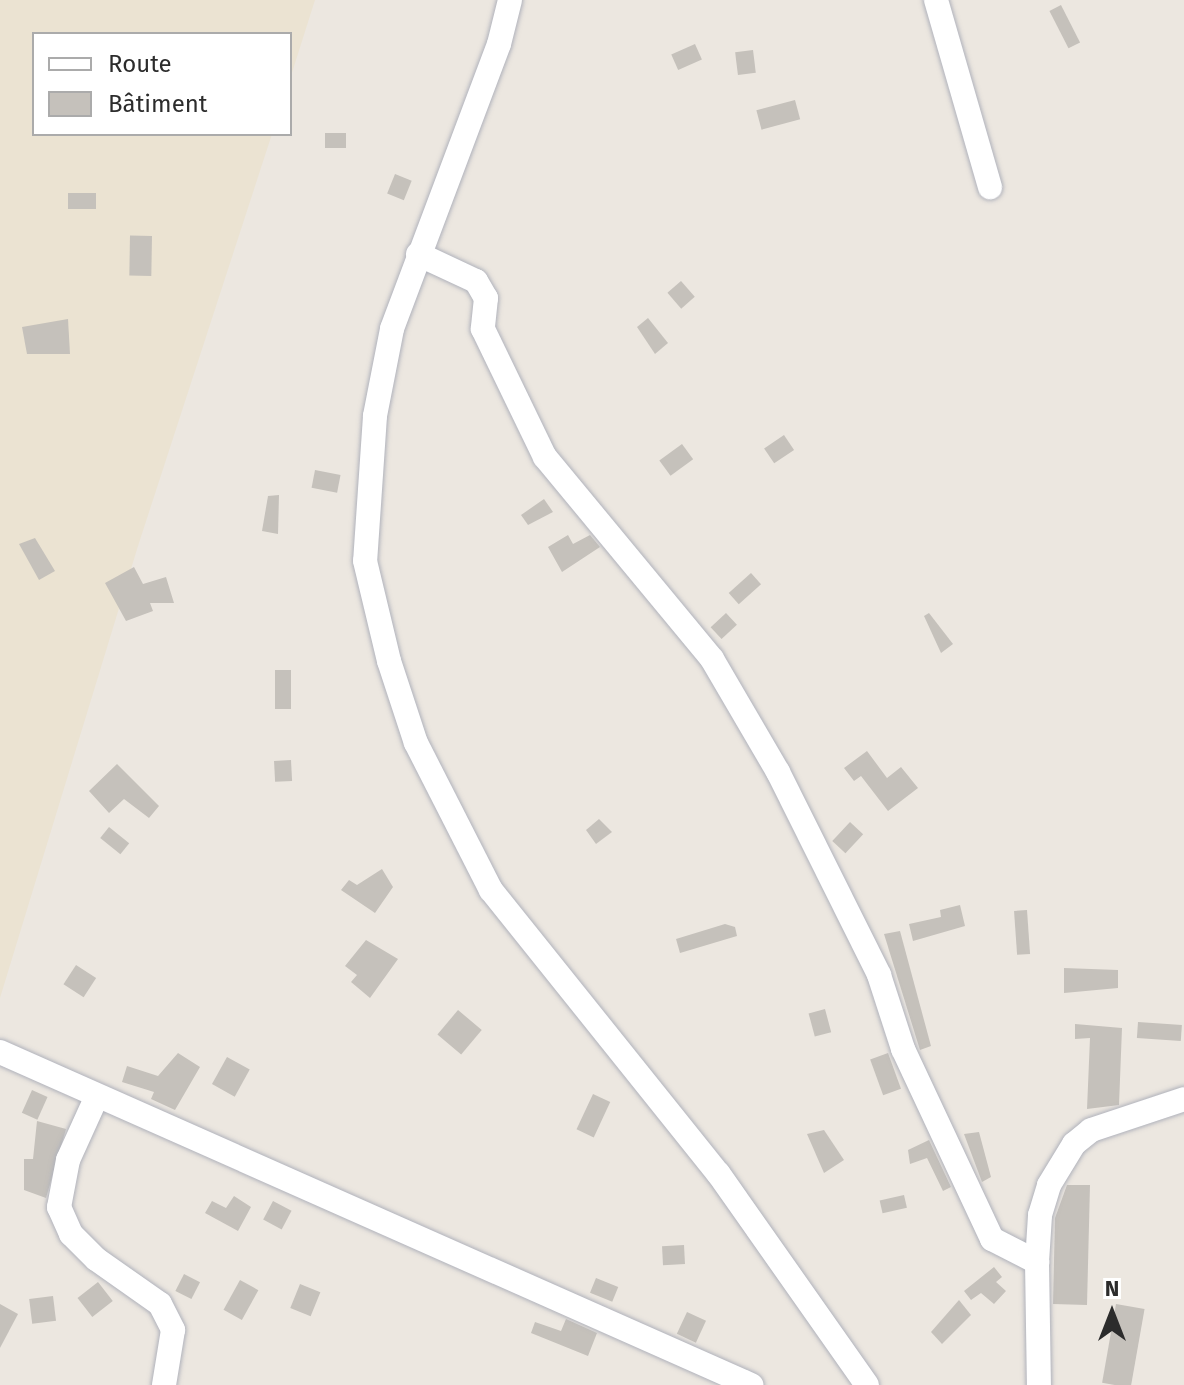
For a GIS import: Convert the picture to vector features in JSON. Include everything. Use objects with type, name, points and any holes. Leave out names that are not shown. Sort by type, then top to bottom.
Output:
[{"type":"street","points":[[510,0],[499,44],[392,329],[375,416],[365,561],[416,743],[491,890],[718,1173],[867,1385]]},
{"type":"street","points":[[936,0],[990,187]]},
{"type":"street","points":[[418,254],[476,281],[486,298],[483,329],[545,457],[712,659],[778,772],[879,975],[903,1049],[992,1239],[1037,1262]]},
{"type":"street","points":[[0,1052],[533,1284],[751,1385]]},
{"type":"street","points":[[97,1096],[68,1160],[59,1207],[71,1234],[96,1259],[160,1304],[173,1330],[164,1385]]},
{"type":"street","points":[[1039,1385],[1037,1262],[1040,1215],[1049,1185],[1074,1144],[1091,1130],[1184,1099]]},
{"type":"shaded area","points":[[0,0],[315,0],[292,73],[292,32],[32,32],[32,136],[271,136],[138,546],[0,998]]},
{"type":"building","points":[[1061,5],[1080,42],[1068,48],[1049,11]]},
{"type":"building","points":[[695,44],[702,60],[678,70],[671,55]]},
{"type":"building","points":[[753,50],[756,73],[738,75],[735,52]]},
{"type":"building","points":[[795,100],[800,119],[762,130],[756,110]]},
{"type":"building","points":[[325,133],[346,133],[346,148],[325,148]]},
{"type":"building","points":[[395,174],[412,181],[404,200],[387,193]]},
{"type":"building","points":[[68,193],[96,193],[96,209],[68,209]]},
{"type":"building","points":[[130,236],[152,236],[151,276],[129,276]]},
{"type":"building","points":[[681,281],[695,297],[681,309],[667,293]]},
{"type":"building","points":[[648,318],[668,343],[655,354],[637,327]]},
{"type":"building","points":[[68,319],[70,354],[27,354],[22,327]]},
{"type":"building","points":[[784,435],[794,450],[774,463],[764,448]]},
{"type":"building","points":[[682,444],[693,459],[671,476],[659,460]]},
{"type":"building","points":[[315,470],[341,475],[337,493],[312,488]]},
{"type":"building","points":[[279,495],[278,534],[262,531],[268,496]]},
{"type":"building","points":[[544,499],[553,512],[528,525],[521,515]]},
{"type":"building","points":[[568,535],[573,544],[590,535],[600,547],[562,572],[548,547]]},
{"type":"building","points":[[35,538],[55,571],[39,580],[19,544]]},
{"type":"building","points":[[134,567],[143,584],[166,577],[174,603],[150,603],[153,611],[126,621],[105,583]]},
{"type":"building","points":[[751,573],[761,584],[739,604],[729,593]]},
{"type":"building","points":[[726,613],[737,625],[722,639],[711,627]]},
{"type":"building","points":[[929,613],[953,644],[941,653],[924,616]]},
{"type":"building","points":[[275,670],[291,670],[291,709],[275,709]]},
{"type":"building","points":[[867,751],[887,778],[901,767],[918,788],[888,811],[861,776],[854,781],[844,768]]},
{"type":"building","points":[[291,760],[292,781],[275,782],[274,761]]},
{"type":"building","points":[[117,764],[159,806],[149,818],[124,799],[109,813],[89,791]]},
{"type":"building","points":[[599,819],[612,832],[596,844],[586,830]]},
{"type":"building","points":[[850,822],[863,834],[845,853],[832,841]]},
{"type":"building","points":[[109,827],[129,843],[120,854],[100,838]]},
{"type":"building","points":[[382,869],[393,887],[375,913],[341,890],[349,880],[357,885]]},
{"type":"building","points":[[960,905],[965,926],[913,941],[909,924],[941,917],[940,910]]},
{"type":"building","points":[[1027,910],[1030,954],[1017,955],[1014,911]]},
{"type":"building","points":[[725,924],[735,927],[737,936],[680,953],[676,939]]},
{"type":"building","points":[[900,931],[931,1046],[920,1050],[884,934]]},
{"type":"building","points":[[366,940],[398,959],[370,998],[351,982],[357,975],[345,966]]},
{"type":"building","points":[[76,965],[96,978],[84,997],[63,984]]},
{"type":"building","points":[[1064,968],[1118,970],[1118,988],[1064,993]]},
{"type":"building","points":[[825,1009],[831,1032],[815,1037],[809,1013]]},
{"type":"building","points":[[458,1010],[482,1030],[461,1054],[437,1035]]},
{"type":"building","points":[[1138,1022],[1182,1025],[1181,1041],[1137,1038]]},
{"type":"building","points":[[1075,1024],[1122,1028],[1119,1105],[1087,1109],[1090,1038],[1075,1039]]},
{"type":"building","points":[[178,1053],[200,1067],[175,1110],[151,1099],[154,1092],[122,1082],[127,1066],[158,1076]]},
{"type":"building","points":[[888,1053],[901,1089],[883,1095],[870,1059]]},
{"type":"building","points":[[227,1057],[250,1070],[235,1097],[212,1084]]},
{"type":"building","points":[[32,1090],[48,1097],[37,1120],[22,1113]]},
{"type":"building","points":[[593,1094],[610,1102],[594,1137],[577,1129]]},
{"type":"building","points":[[37,1121],[66,1129],[46,1198],[24,1190],[24,1159],[33,1159]]},
{"type":"building","points":[[824,1130],[844,1160],[824,1173],[807,1134]]},
{"type":"building","points":[[979,1132],[991,1177],[982,1182],[964,1134]]},
{"type":"building","points":[[929,1140],[951,1187],[943,1191],[927,1158],[910,1164],[908,1150]]},
{"type":"building","points":[[1067,1185],[1090,1185],[1087,1305],[1053,1304],[1055,1218]]},
{"type":"building","points":[[904,1195],[907,1208],[883,1213],[880,1201]]},
{"type":"building","points":[[234,1196],[251,1207],[238,1231],[205,1213],[212,1201],[226,1208]]},
{"type":"building","points":[[273,1201],[292,1211],[282,1229],[263,1220]]},
{"type":"building","points":[[684,1245],[685,1264],[663,1265],[662,1246]]},
{"type":"building","points":[[994,1267],[1002,1277],[996,1282],[1006,1291],[994,1304],[981,1293],[971,1300],[964,1291]]},
{"type":"building","points":[[184,1274],[200,1282],[191,1299],[175,1291]]},
{"type":"building","points":[[596,1278],[618,1287],[612,1302],[590,1293]]},
{"type":"building","points":[[240,1280],[258,1290],[242,1320],[224,1310]]},
{"type":"building","points":[[98,1282],[113,1301],[92,1317],[78,1298]]},
{"type":"building","points":[[300,1284],[320,1292],[311,1316],[290,1308]]},
{"type":"building","points":[[53,1296],[56,1321],[32,1324],[29,1299]]},
{"type":"building","points":[[959,1300],[971,1315],[942,1344],[931,1332]]},
{"type":"building","points":[[0,1304],[18,1314],[0,1348]]},
{"type":"building","points":[[1116,1304],[1145,1309],[1131,1385],[1102,1383]]},
{"type":"building","points":[[687,1312],[706,1321],[696,1343],[677,1334]]},
{"type":"building","points":[[566,1319],[597,1333],[588,1356],[531,1333],[535,1322],[561,1331]]}]
